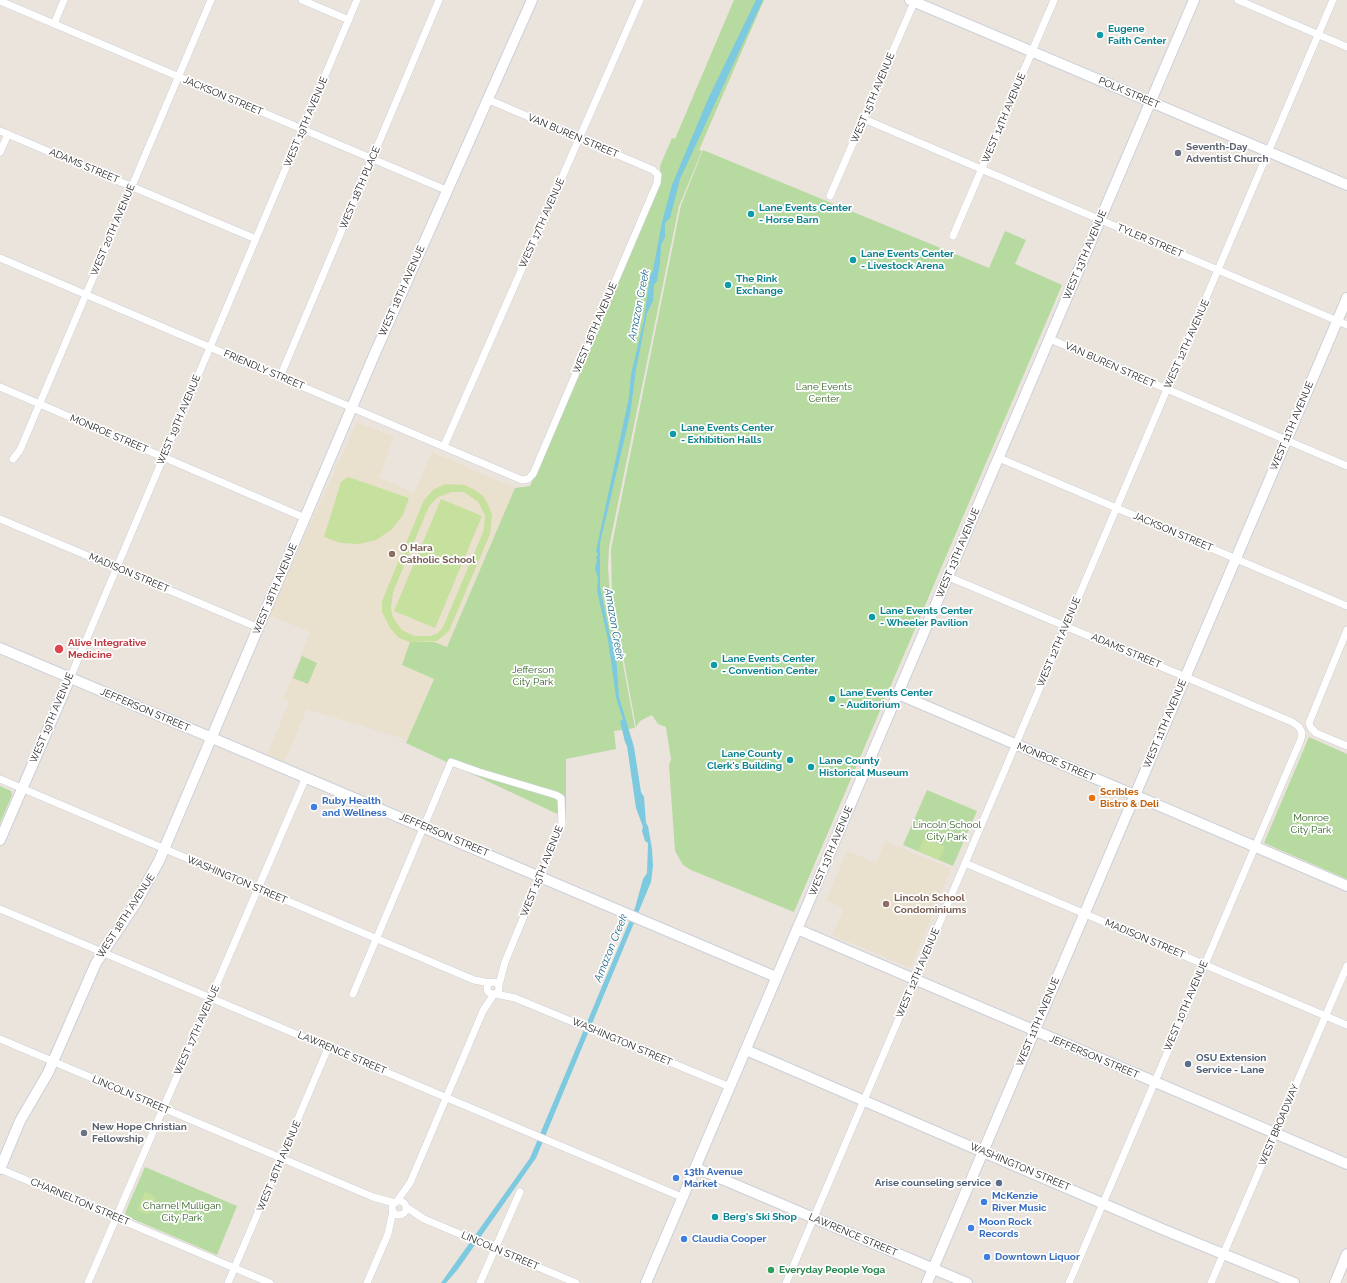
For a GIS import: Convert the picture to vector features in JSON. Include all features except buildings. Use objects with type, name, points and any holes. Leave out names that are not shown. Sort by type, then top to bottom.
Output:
[{"type":"main road","name":"WEST 18TH AVENUE","points":[[0,1169],[20,1121],[45,1081],[91,973],[102,952],[143,893],[165,848],[352,407],[446,190],[532,0]]},
{"type":"main road","name":"WEST 13TH AVENUE","points":[[646,1283],[684,1198],[776,977],[1194,0]]},
{"type":"main road","name":"POLK STREET","points":[[913,1],[1347,186]]},
{"type":"main road","name":"WEST 11TH AVENUE","points":[[927,1283],[1286,440],[1342,323],[1347,298]]},
{"type":"main road","name":"JEFFERSON STREET","points":[[0,648],[776,977]]},
{"type":"main road","name":"WEST 19TH AVENUE","points":[[0,840],[70,678]]},
{"type":"main road","name":"MONROE STREET","points":[[898,694],[1347,886]]},
{"type":"main road","name":"JEFFERSON STREET","points":[[797,929],[1034,1032],[1347,1164]]},
{"type":"main road","name":"WASHINGTON STREET","points":[[746,1050],[1102,1203],[1294,1283]]},
{"type":"main road","name":"LAWRENCE STREET","points":[[696,1168],[967,1283]]},
{"type":"main road","points":[[1335,1283],[1347,1254]]},
{"type":"street","points":[[54,24],[64,0]]},
{"type":"street","name":"WEST 20TH AVENUE","points":[[13,459],[20,450],[40,404],[210,0]]},
{"type":"street","points":[[302,0],[349,20]]},
{"type":"street","name":"WEST 19TH AVENUE","points":[[70,678],[357,0]]},
{"type":"street","name":"WEST 18TH PLACE","points":[[280,377],[440,0]]},
{"type":"street","name":"WEST 17TH AVENUE","points":[[444,446],[640,0]]},
{"type":"street","name":"WEST 14TH AVENUE","points":[[953,236],[1054,0]]},
{"type":"street","points":[[1238,0],[1347,47]]},
{"type":"street","name":"WEST 12TH AVENUE","points":[[786,1283],[1167,389],[1264,166],[1333,0]]},
{"type":"street","name":"JACKSON STREET","points":[[0,1],[446,190]]},
{"type":"street","name":"WEST 15TH AVENUE","points":[[830,196],[913,1]]},
{"type":"street","name":"VAN BUREN STREET","points":[[486,100],[653,170],[658,175]]},
{"type":"street","name":"TYLER STREET","points":[[864,119],[1342,323]]},
{"type":"street","name":"ADAMS STREET","points":[[0,131],[256,240]]},
{"type":"street","points":[[0,152],[8,134]]},
{"type":"street","name":"WEST 16TH AVENUE","points":[[528,480],[545,445],[657,183],[658,175]]},
{"type":"street","name":"FRIENDLY STREET","points":[[0,258],[522,480],[528,480]]},
{"type":"street","name":"VAN BUREN STREET","points":[[1050,338],[1347,466]]},
{"type":"street","name":"MONROE STREET","points":[[0,387],[305,518]]},
{"type":"street","name":"JACKSON STREET","points":[[999,458],[1347,606]]},
{"type":"street","name":"MADISON STREET","points":[[0,519],[259,628]]},
{"type":"street","name":"ADAMS STREET","points":[[948,577],[1186,676],[1292,722],[1301,730]]},
{"type":"street","points":[[1347,630],[1311,716],[1309,726],[1316,733],[1347,746]]},
{"type":"street","name":"WEST 10TH AVENUE","points":[[1069,1283],[1254,846],[1302,739],[1301,730]]},
{"type":"street","name":"WEST 15TH AVENUE","points":[[367,1283],[388,1234],[395,1206],[410,1183],[505,962],[562,824],[561,798],[556,795],[451,762],[424,827]]},
{"type":"street","name":"WEST 17TH AVENUE","points":[[88,1283],[306,777]]},
{"type":"street","name":"WASHINGTON STREET","points":[[0,780],[165,848],[515,998],[730,1087]]},
{"type":"street","points":[[353,994],[424,827]]},
{"type":"street","name":"MADISON STREET","points":[[965,863],[1347,1025]]},
{"type":"street","name":"LAWRENCE STREET","points":[[0,909],[684,1198]]},
{"type":"street","name":"WEST BROADWAY","points":[[1211,1283],[1347,966]]},
{"type":"street","name":"LINCOLN STREET","points":[[0,1038],[395,1206]]},
{"type":"street","name":"WEST 16TH AVENUE","points":[[228,1283],[328,1048]]},
{"type":"street","name":"CHARNELTON STREET","points":[[0,1169],[270,1283]]},
{"type":"street","name":"WEST 15TH AVENUE","points":[[388,1234],[404,1210],[410,1183]]},
{"type":"street","points":[[480,1283],[520,1192]]},
{"type":"street","points":[[395,1206],[404,1210]]},
{"type":"street","points":[[395,1206],[404,1210]]},
{"type":"street","name":"LINCOLN STREET","points":[[404,1210],[576,1283]]},
{"type":"shaded area","name":"O Hara Catholic School","points":[[357,422],[394,437],[379,477],[414,493],[432,452],[515,488],[407,740],[307,709],[284,763],[267,755],[289,702],[283,699],[310,632],[269,615]]},
{"type":"shaded area","name":"Lincoln School Condominiums","points":[[885,841],[951,869],[910,968],[832,935],[844,908],[826,900],[847,851],[876,863]]},
{"type":"green space","name":"Jefferson City Park","points":[[734,0],[764,0],[699,150],[702,151],[679,206],[609,547],[608,568],[610,595],[635,728],[614,731],[616,749],[566,759],[566,818],[406,743],[434,679],[402,665],[410,642],[434,642],[447,647],[515,488],[530,486],[661,181],[660,166],[672,138],[675,139]]},
{"type":"green space","name":"Lane Events Center","points":[[703,150],[989,268],[1005,231],[1026,240],[1015,264],[1062,285],[794,912],[691,870],[683,865],[675,851],[669,765],[671,759],[666,727],[658,724],[652,715],[640,721],[636,727],[612,595],[611,549],[681,205]]},
{"type":"green space","points":[[348,477],[409,498],[403,515],[391,530],[376,540],[359,544],[341,543],[324,537],[341,482]]},
{"type":"green space","points":[[445,484],[464,485],[483,496],[492,515],[490,534],[449,631],[437,641],[410,642],[399,638],[390,628],[382,612],[382,601],[424,500],[433,490]],"holes":[[[452,492],[464,492],[478,502],[485,515],[484,530],[443,627],[438,633],[431,636],[414,636],[402,630],[393,618],[391,608],[393,592],[429,506],[438,497]]]},
{"type":"green space","points":[[441,499],[482,516],[435,628],[394,611]]},
{"type":"green space","points":[[302,656],[317,663],[308,684],[293,678]]},
{"type":"green space","name":"Monroe City Park","points":[[1309,737],[1347,754],[1347,879],[1264,843]]},
{"type":"green space","points":[[0,786],[11,791],[12,795],[0,823]]},
{"type":"green space","name":"Lincoln School City Park","points":[[927,790],[977,811],[953,866],[903,845]]},
{"type":"green space","points":[[924,838],[945,847],[939,860],[918,851]]},
{"type":"green space","name":"Charnel Mulligan City Park","points":[[145,1167],[237,1206],[217,1255],[126,1216],[125,1213]]},
{"type":"green space","points":[[145,1192],[156,1197],[155,1201],[159,1203],[155,1213],[150,1211],[148,1215],[137,1210]]},
{"type":"water","points":[[756,0],[763,0],[680,179],[670,218],[665,223],[665,237],[661,245],[657,281],[654,285],[653,301],[647,313],[636,370],[630,415],[600,543],[600,587],[610,636],[613,643],[613,650],[616,656],[619,697],[634,747],[641,792],[644,797],[646,823],[648,826],[652,849],[653,866],[651,882],[536,1158],[458,1269],[446,1283],[441,1283],[530,1158],[635,908],[643,879],[647,873],[648,843],[645,841],[642,831],[643,827],[636,808],[627,746],[620,721],[623,720],[616,697],[608,640],[597,590],[598,577],[595,569],[597,560],[596,557],[598,555],[596,551],[629,397],[631,375],[644,319],[650,276],[653,270],[662,222],[672,185],[708,99]]},
{"type":"place","name":"Eugene Faith Center","points":[[1100,35]]},
{"type":"place","name":"Seventh-Day Adventist Church","points":[[1178,153]]},
{"type":"place","name":"Lane Events Center - Horse Barn","points":[[751,214]]},
{"type":"place","name":"Lane Events Center - Livestock Arena","points":[[853,260]]},
{"type":"place","name":"The Rink Exchange","points":[[728,285]]},
{"type":"place","name":"Lane Events Center - Exhibition Halls","points":[[673,434]]},
{"type":"place","name":"O Hara Catholic School","points":[[392,554]]},
{"type":"place","name":"Lane Events Center - Wheeler Pavilion","points":[[872,617]]},
{"type":"place","name":"Alive Integrative Medicine","points":[[59,649]]},
{"type":"place","name":"Lane Events Center - Convention Center","points":[[714,665]]},
{"type":"place","name":"Lane Events Center - Auditorium","points":[[832,699]]},
{"type":"place","name":"Lane County Clerk's Building","points":[[790,760]]},
{"type":"place","name":"Lane County Historical Museum","points":[[811,767]]},
{"type":"place","name":"Scribles Bistro & Deli","points":[[1092,798]]},
{"type":"place","name":"Ruby Health and Wellness","points":[[314,807]]},
{"type":"place","name":"Lincoln School Condominiums","points":[[886,904]]},
{"type":"place","name":"OSU Extension Service - Lane","points":[[1188,1064]]},
{"type":"place","name":"New Hope Christian Fellowship","points":[[84,1133]]},
{"type":"place","name":"13th Avenue Market","points":[[676,1178]]},
{"type":"place","name":"Arise counseling service","points":[[999,1183]]},
{"type":"place","name":"McKenzie River Music","points":[[984,1202]]},
{"type":"place","name":"Berg's Ski Shop","points":[[715,1217]]},
{"type":"place","name":"Moon Rock Records","points":[[971,1228]]},
{"type":"place","name":"Claudia Cooper","points":[[684,1239]]},
{"type":"place","name":"Downtown Liquor","points":[[987,1257]]},
{"type":"place","name":"Everyday People Yoga","points":[[771,1270]]},
{"type":"water label","name":"Amazon Creek","points":[[639,305]]},
{"type":"water label","name":"Amazon Creek","points":[[614,624]]},
{"type":"water label","name":"Amazon Creek","points":[[611,948]]}]
